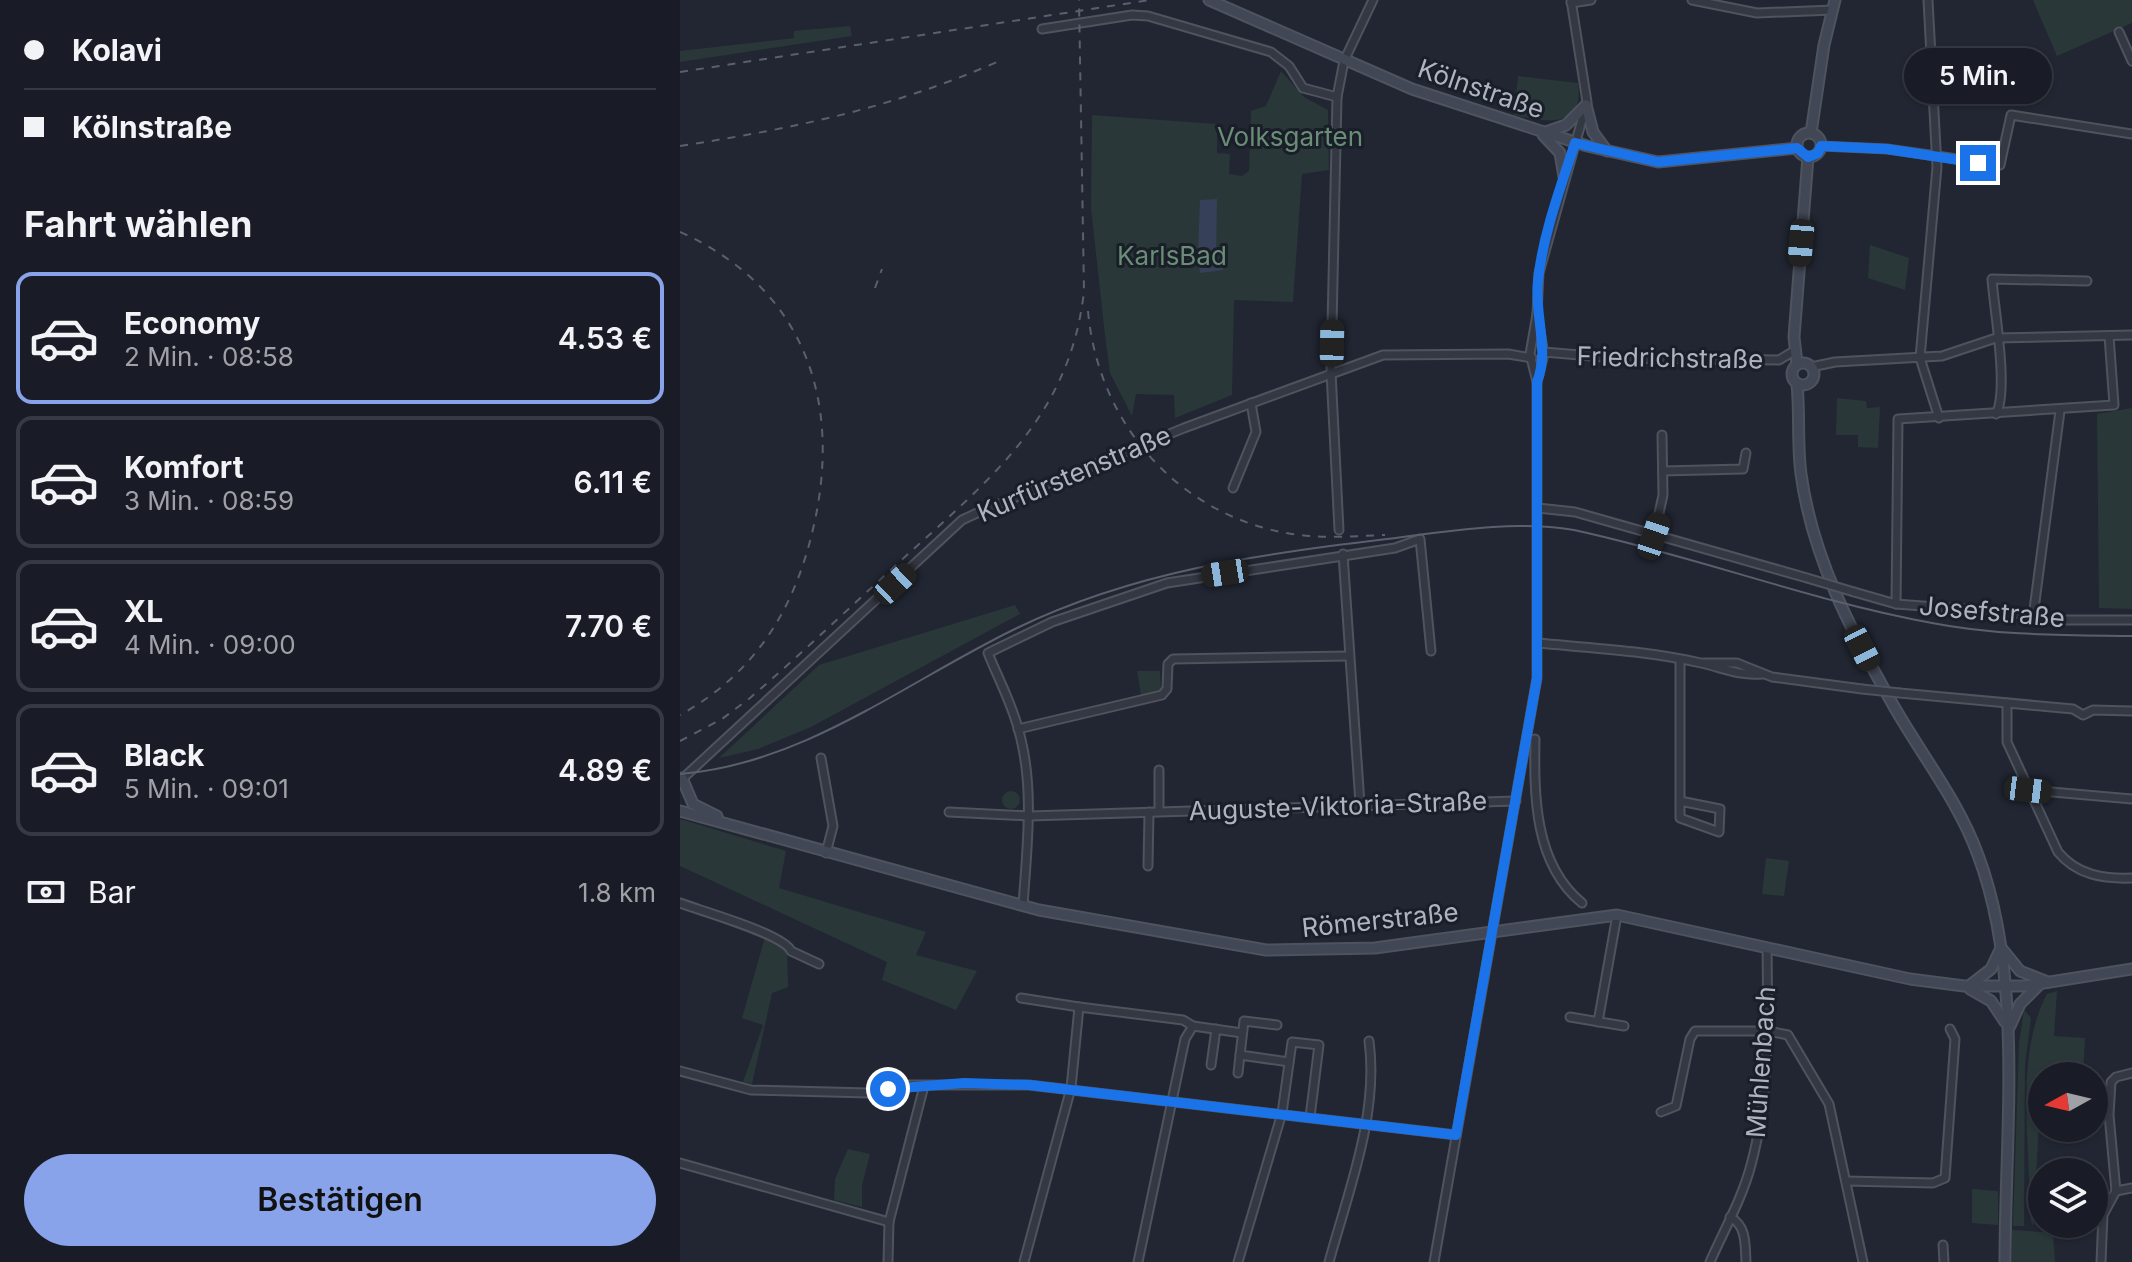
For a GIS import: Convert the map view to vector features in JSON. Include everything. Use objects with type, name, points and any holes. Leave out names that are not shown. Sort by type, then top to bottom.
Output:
[{"type":"main road","name":"Kölnstraße","points":[[1209,0],[1412,89],[1575,143],[1658,162],[1797,148]]},
{"type":"main road","points":[[1811,133],[1834,5]]},
{"type":"main road","points":[[1564,177],[1560,153],[1541,133],[1566,125],[1586,105]]},
{"type":"main road","points":[[1586,105],[1593,132],[1607,151]]},
{"type":"main road","points":[[1811,133],[1817,136],[1821,146],[1818,153],[1808,157],[1797,148],[1800,136],[1811,133]]},
{"type":"main road","points":[[1808,157],[1794,351],[1797,364],[1792,372],[1797,384],[1801,475],[1817,544],[1844,611],[1871,665],[1948,794],[1978,852],[2001,947],[2006,988],[2005,1262]]},
{"type":"main road","points":[[1797,364],[1811,367],[1812,381],[1797,384]]},
{"type":"main road","points":[[681,780],[693,804],[734,825]]},
{"type":"main road","name":"Römerstraße","points":[[680,811],[1023,905],[1179,936],[1284,951],[1375,948],[1617,915],[1922,982],[2006,988],[2132,969]]},
{"type":"main road","points":[[2001,947],[2020,971],[2046,983],[2020,1004],[2007,1030]]},
{"type":"main road","points":[[2001,947],[1991,969],[1965,986],[1991,1001],[2007,1030]]},
{"type":"street","points":[[1339,530],[1331,372],[1337,97],[1344,61],[1373,0]]},
{"type":"street","points":[[1434,1262],[1536,691],[1539,273],[1586,105],[1571,2],[1591,0]]},
{"type":"street","points":[[1692,0],[1757,13],[1834,5]]},
{"type":"street","points":[[1928,0],[1936,157],[1920,358],[1939,418]]},
{"type":"street","points":[[1042,29],[1132,15],[1148,16],[1271,52],[1289,66],[1303,88],[1337,97]]},
{"type":"street","points":[[2119,32],[2132,61]]},
{"type":"street","points":[[1821,146],[1848,145],[2000,165],[2011,115],[2132,134]]},
{"type":"street","points":[[1996,414],[2001,405],[1992,279],[2087,281]]},
{"type":"street","points":[[1811,367],[1835,362],[1920,358],[1962,352],[1996,338],[2132,335]]},
{"type":"street","points":[[1896,604],[1896,423],[1901,417],[1939,418],[2114,405],[2109,336]]},
{"type":"street","name":"Friedrichstraße","points":[[1537,353],[1615,358],[1779,360],[1794,351]]},
{"type":"street","name":"Kurfürstenstraße","points":[[681,780],[962,520],[1251,403],[1383,355],[1537,353]]},
{"type":"street","points":[[1233,488],[1256,432],[1251,403]]},
{"type":"street","points":[[2033,617],[2060,411]]},
{"type":"street","points":[[1654,536],[1661,517],[1662,435]]},
{"type":"street","points":[[1663,471],[1743,469],[1746,453]]},
{"type":"street","name":"Josefstraße","points":[[1538,508],[1575,512],[1896,604],[2033,617],[2132,620]]},
{"type":"street","points":[[1023,905],[1029,816],[1018,729],[988,653],[1052,622],[1167,583],[1395,548],[1420,539],[1431,651]]},
{"type":"street","points":[[1343,554],[1360,804]]},
{"type":"street","points":[[1538,643],[1622,650],[1702,663],[1733,674],[1762,674],[1802,683],[2073,709],[2083,715],[2093,710],[2132,711]]},
{"type":"street","points":[[1018,729],[1162,695],[1167,689],[1168,664],[1173,659],[1349,656]]},
{"type":"street","points":[[1680,660],[1680,801],[1680,818],[1719,832],[1720,809],[1680,801]]},
{"type":"street","points":[[2007,703],[2007,742],[2058,852],[2069,865],[2097,876],[2132,878]]},
{"type":"street","points":[[1535,739],[1534,787],[1546,851],[1561,880],[1582,903]]},
{"type":"street","points":[[821,758],[833,826],[826,853]]},
{"type":"street","name":"Auguste-Viktoria-Straße","points":[[1159,770],[1159,811]]},
{"type":"street","points":[[1519,785],[1534,787]]},
{"type":"street","points":[[2028,790],[2132,799]]},
{"type":"street","name":"Auguste-Viktoria-Straße","points":[[949,812],[1029,816],[1516,801]]},
{"type":"street","points":[[1148,866],[1149,812]]},
{"type":"street","points":[[680,903],[773,936],[789,945],[791,951],[819,964]]},
{"type":"street","points":[[1598,1022],[1617,915]]},
{"type":"street","name":"Mühlenbach","points":[[1710,1262],[1755,1146],[1768,1031],[1767,948]]},
{"type":"street","points":[[1021,998],[1183,1020],[1193,1026],[1242,1033]]},
{"type":"street","points":[[1024,1262],[1071,1088],[1079,1007]]},
{"type":"street","points":[[1570,1017],[1624,1026]]},
{"type":"street","points":[[1238,1073],[1244,1021],[1277,1025]]},
{"type":"street","points":[[1138,1262],[1175,1100],[1185,1039],[1193,1026]]},
{"type":"street","points":[[1211,1065],[1216,1029]]},
{"type":"street","points":[[1661,1112],[1676,1106],[1681,1096],[1692,1034],[1713,1029],[1788,1035],[1829,1104],[1863,1262]]},
{"type":"street","points":[[1846,1181],[1933,1183],[1945,1178],[1955,1039],[1950,1029]]},
{"type":"street","points":[[1329,1262],[1365,1123],[1371,1067],[1369,1041]]},
{"type":"street","points":[[1238,1262],[1282,1113],[1292,1042],[1319,1045],[1310,1117]]},
{"type":"street","points":[[1240,1055],[1289,1062]]},
{"type":"street","points":[[680,1071],[751,1090],[869,1093],[906,1085],[988,1083],[1071,1088],[1456,1135]]},
{"type":"street","points":[[2101,1262],[2103,1215],[2116,1191],[2109,1092],[2116,1077],[2132,1073]]},
{"type":"street","points":[[888,1262],[889,1222],[924,1086]]},
{"type":"street","points":[[680,1163],[889,1222]]},
{"type":"street","points":[[2116,1191],[2132,1188]]},
{"type":"street","points":[[1730,1217],[1739,1222],[1743,1230],[1746,1262]]},
{"type":"street","points":[[1943,1245],[1944,1262]]},
{"type":"green space","points":[[2033,0],[2132,0],[2132,23],[2057,56]]},
{"type":"green space","points":[[850,26],[852,36],[680,62],[680,51],[794,38],[794,31]]},
{"type":"green space","name":"KarlsBad","points":[[1281,71],[1304,97],[1328,110],[1329,170],[1302,174],[1293,302],[1234,300],[1232,395],[1175,418],[1174,395],[1136,394],[1132,416],[1110,373],[1091,208],[1092,115],[1217,124],[1217,153],[1230,154],[1229,174],[1242,176],[1249,171],[1251,111],[1266,106]]},
{"type":"green space","points":[[1518,76],[1578,83],[1575,109],[1560,119],[1537,120],[1514,115]]},
{"type":"green space","points":[[1870,245],[1909,258],[1905,290],[1868,278]]},
{"type":"green space","points":[[1837,398],[1866,401],[1867,408],[1880,407],[1878,448],[1858,447],[1858,435],[1836,435]]},
{"type":"green space","points":[[2132,408],[2132,609],[2099,608],[2097,414]]},
{"type":"green space","points":[[1015,605],[1020,614],[811,727],[758,749],[719,758],[819,665]]},
{"type":"green space","points":[[1137,671],[1160,671],[1161,690],[1141,695]]},
{"type":"green space","points":[[1011,791],[1020,800],[1011,809],[1002,800]]},
{"type":"green space","points":[[680,819],[786,851],[779,888],[926,932],[916,955],[977,971],[956,1010],[882,980],[887,962],[680,866]]},
{"type":"green space","points":[[1766,858],[1789,861],[1784,896],[1762,894]]},
{"type":"green space","points":[[765,937],[787,947],[788,987],[772,993],[752,1084],[743,1082],[763,1025],[742,1018]]},
{"type":"green space","points":[[2057,991],[2054,1036],[2085,1038],[2084,1062],[2028,1062],[2028,1142],[2038,1142],[2037,1158],[2028,1158],[2027,1084],[2028,1060],[2038,1014],[2047,994]]},
{"type":"green space","points":[[2024,1010],[2031,1018],[2025,1065],[2024,1226],[2013,1226],[2019,1043]]},
{"type":"green space","points":[[848,1149],[870,1154],[862,1185],[862,1207],[834,1200],[835,1179]]},
{"type":"green space","points":[[1972,1189],[1998,1191],[1998,1225],[1972,1223]]},
{"type":"green space","points":[[2012,1230],[2028,1231],[2028,1238],[2053,1238],[2055,1262],[2012,1262]]},
{"type":"water","points":[[1217,199],[1216,260],[1223,262],[1223,270],[1200,273],[1198,259],[1213,259],[1213,255],[1198,253],[1200,200]]},
{"type":"tram line","points":[[680,774],[726,767],[813,737],[1017,628],[1107,592],[1245,559],[1480,528],[1527,526],[1574,530],[1664,552],[1842,603],[1957,627],[2032,634],[2132,636]]},
{"type":"railway","points":[[680,741],[722,719],[805,649],[960,507],[1018,446],[1042,413],[1061,377],[1076,336],[1084,291],[1079,0]]},
{"type":"railway","points":[[680,72],[1150,0]]},
{"type":"railway","points":[[680,146],[841,115],[918,92],[997,62]]},
{"type":"railway","points":[[680,232],[723,256],[758,284],[785,317],[805,354],[817,394],[822,437],[821,482],[813,529],[795,587],[782,613],[750,660],[706,699],[680,715]]},
{"type":"railway","points":[[875,288],[882,269]]},
{"type":"railway","points":[[1088,311],[1095,352],[1108,391],[1127,426],[1151,458],[1180,485],[1214,507],[1251,524],[1292,534],[1327,537],[1385,535]]},
{"type":"route","points":[[888,1089],[906,1085],[964,1083],[1071,1088],[1456,1135],[1537,678],[1537,382],[1544,356],[1537,292],[1539,273],[1575,143],[1658,162],[1797,148],[1802,155],[1812,157],[1821,146],[1848,145],[1978,163]]},
{"type":"park label","name":"Volksgarten","points":[[1290,137]]}]
